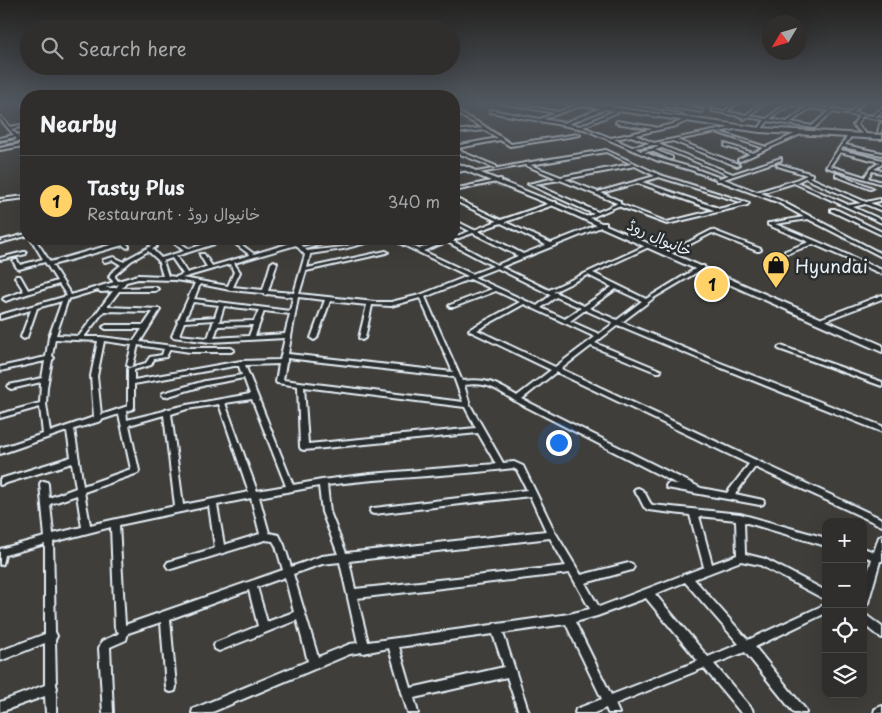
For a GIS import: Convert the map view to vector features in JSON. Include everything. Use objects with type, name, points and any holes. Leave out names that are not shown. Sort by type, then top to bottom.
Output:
[{"type":"main road","name":"خانیوال روڈ","points":[[460,165],[882,345]]},
{"type":"main road","name":"خانیوال روڈ","points":[[468,168],[498,181]]},
{"type":"main road","name":"خانیوال روڈ","points":[[554,204],[669,253],[882,349]]},
{"type":"street","points":[[16,136],[20,140]]},
{"type":"street","points":[[496,136],[511,145],[569,136]]},
{"type":"street","points":[[604,136],[641,152],[756,193],[809,217],[882,256]]},
{"type":"street","points":[[611,139],[625,136]]},
{"type":"street","points":[[635,136],[733,174]]},
{"type":"street","points":[[631,148],[690,136]]},
{"type":"street","points":[[732,136],[764,147]]},
{"type":"street","points":[[740,160],[764,147],[792,136]]},
{"type":"street","points":[[849,136],[828,167],[882,183]]},
{"type":"street","points":[[460,146],[500,139]]},
{"type":"street","points":[[0,144],[20,140]]},
{"type":"street","points":[[672,140],[737,166]]},
{"type":"street","points":[[726,144],[754,154]]},
{"type":"street","points":[[843,146],[882,154]]},
{"type":"street","points":[[0,149],[20,147]]},
{"type":"street","points":[[641,152],[664,147]]},
{"type":"street","points":[[652,150],[671,158]]},
{"type":"street","points":[[479,172],[603,151],[659,176],[747,204],[667,223],[618,205],[588,218]]},
{"type":"street","points":[[839,151],[882,161]]},
{"type":"street","points":[[460,152],[496,168]]},
{"type":"street","points":[[718,180],[780,159]]},
{"type":"street","points":[[854,182],[867,178],[871,170],[882,161]]},
{"type":"street","points":[[524,164],[619,202],[618,205]]},
{"type":"street","points":[[598,214],[530,184],[636,165]]},
{"type":"street","points":[[756,193],[812,175],[779,165]]},
{"type":"street","points":[[460,170],[468,168]]},
{"type":"street","points":[[871,170],[882,172]]},
{"type":"street","points":[[837,175],[871,188]]},
{"type":"street","points":[[597,193],[659,176]]},
{"type":"street","points":[[805,177],[882,210]]},
{"type":"street","points":[[460,189],[498,181]]},
{"type":"street","points":[[639,182],[717,210]]},
{"type":"street","points":[[794,182],[882,222]]},
{"type":"street","points":[[0,200],[20,198]]},
{"type":"street","points":[[879,200],[832,210],[882,234]]},
{"type":"street","points":[[460,202],[550,246]]},
{"type":"street","points":[[460,236],[554,204]]},
{"type":"street","points":[[809,217],[770,224],[882,272]]},
{"type":"street","points":[[460,224],[522,256]]},
{"type":"street","points":[[0,316],[96,290],[126,279],[175,278],[265,293],[370,304],[391,304],[422,296],[602,225]]},
{"type":"street","points":[[669,253],[712,231],[758,250]]},
{"type":"street","points":[[0,242],[20,237]]},
{"type":"street","points":[[787,252],[814,242]]},
{"type":"street","points":[[36,245],[61,282],[68,297],[52,337],[43,404],[47,436]]},
{"type":"street","points":[[15,261],[19,267],[126,245]]},
{"type":"street","points":[[116,282],[111,275],[153,245]]},
{"type":"street","points":[[180,245],[188,251]]},
{"type":"street","points":[[160,260],[202,245]]},
{"type":"street","points":[[240,245],[254,256]]},
{"type":"street","points":[[175,278],[254,256],[284,245]]},
{"type":"street","points":[[299,245],[305,250],[354,245]]},
{"type":"street","points":[[305,250],[319,245]]},
{"type":"street","points":[[409,245],[536,308],[598,336]]},
{"type":"street","points":[[420,250],[434,245]]},
{"type":"street","points":[[460,245],[496,267],[618,322],[882,429]]},
{"type":"street","points":[[536,308],[553,293],[588,273],[647,246]]},
{"type":"street","points":[[149,248],[160,260],[166,278]]},
{"type":"street","points":[[305,250],[304,270],[296,296],[280,382],[466,405]]},
{"type":"street","points":[[304,270],[386,252]]},
{"type":"street","points":[[0,259],[24,253]]},
{"type":"street","points":[[202,255],[210,268]]},
{"type":"street","points":[[173,256],[186,274]]},
{"type":"street","points":[[105,261],[114,258],[124,264]]},
{"type":"street","points":[[230,288],[237,272],[231,262]]},
{"type":"street","points":[[265,293],[274,263]]},
{"type":"street","points":[[517,399],[646,301],[700,268]]},
{"type":"street","points":[[588,273],[646,301]]},
{"type":"street","points":[[18,277],[27,292]]},
{"type":"street","points":[[81,337],[126,279]]},
{"type":"street","points":[[6,299],[61,282]]},
{"type":"street","points":[[198,283],[175,336],[210,340],[288,336]]},
{"type":"street","points":[[566,322],[616,286]]},
{"type":"street","points":[[96,290],[155,289]]},
{"type":"street","points":[[452,306],[498,289]]},
{"type":"street","points":[[422,296],[457,375],[466,405],[501,466]]},
{"type":"street","points":[[824,319],[882,297]]},
{"type":"street","points":[[190,300],[293,313]]},
{"type":"street","points":[[314,338],[328,300]]},
{"type":"street","points":[[524,302],[472,330],[882,523]]},
{"type":"street","points":[[210,340],[222,304]]},
{"type":"street","points":[[362,338],[370,304]]},
{"type":"street","points":[[24,337],[35,307]]},
{"type":"street","points":[[103,309],[158,310],[136,343],[130,365]]},
{"type":"street","points":[[251,338],[262,309]]},
{"type":"street","points":[[180,321],[256,322]]},
{"type":"street","points":[[106,327],[147,327]]},
{"type":"street","points":[[52,337],[81,337],[190,350],[231,350]]},
{"type":"street","points":[[98,419],[94,376],[100,339]]},
{"type":"street","points":[[590,342],[658,371]]},
{"type":"street","points":[[0,451],[122,411],[132,405],[132,368],[149,364],[152,358],[165,355],[168,347]]},
{"type":"street","points":[[781,348],[882,384]]},
{"type":"street","points":[[0,369],[50,358]]},
{"type":"street","points":[[131,383],[241,363],[284,359],[457,375]]},
{"type":"street","points":[[241,363],[291,489]]},
{"type":"street","points":[[165,395],[193,386],[246,376]]},
{"type":"street","points":[[11,388],[46,379]]},
{"type":"street","points":[[460,383],[486,381],[517,399],[700,491]]},
{"type":"street","points":[[301,385],[304,447],[479,430]]},
{"type":"street","points":[[125,423],[167,411],[254,396]]},
{"type":"street","points":[[221,401],[254,495],[265,536]]},
{"type":"street","points":[[0,416],[43,404]]},
{"type":"street","points":[[46,502],[135,471],[122,411]]},
{"type":"street","points":[[167,411],[179,508]]},
{"type":"street","points":[[70,428],[86,528]]},
{"type":"street","points":[[0,482],[74,459]]},
{"type":"street","points":[[729,496],[754,463]]},
{"type":"street","points":[[0,561],[0,553],[49,537],[179,508],[323,483],[517,466],[552,534],[597,612]]},
{"type":"street","points":[[323,483],[326,512],[343,556],[364,648]]},
{"type":"street","points":[[44,484],[49,537],[52,636],[51,713]]},
{"type":"street","points":[[670,486],[760,502]]},
{"type":"street","points":[[638,491],[642,494],[646,505],[651,508],[740,518],[822,541]]},
{"type":"street","points":[[374,511],[531,493]]},
{"type":"street","points":[[212,502],[220,550]]},
{"type":"street","points":[[694,514],[710,569]]},
{"type":"street","points":[[740,518],[741,556]]},
{"type":"street","points":[[115,523],[120,628],[125,630],[322,560],[343,556],[552,534]]},
{"type":"street","points":[[171,565],[265,536],[276,538],[280,545],[314,664]]},
{"type":"street","points":[[867,592],[880,557],[882,540]]},
{"type":"street","points":[[867,553],[880,557]]},
{"type":"street","points":[[197,713],[350,649],[569,619],[597,612],[741,556],[762,562],[822,594]]},
{"type":"street","points":[[579,580],[629,567]]},
{"type":"street","points":[[351,594],[573,569]]},
{"type":"street","points":[[687,578],[747,646],[801,713]]},
{"type":"street","points":[[252,584],[264,628]]},
{"type":"street","points":[[648,593],[748,713]]},
{"type":"street","points":[[580,713],[612,708],[706,661],[747,646],[822,610]]},
{"type":"street","points":[[218,646],[300,614]]},
{"type":"street","points":[[165,617],[171,687]]},
{"type":"street","points":[[569,619],[612,708]]},
{"type":"street","points":[[867,621],[882,633]]},
{"type":"street","points":[[496,628],[508,671],[524,713]]},
{"type":"street","points":[[108,713],[104,648],[106,644],[122,637],[125,630]]},
{"type":"street","points":[[0,656],[52,636]]},
{"type":"street","points":[[393,644],[413,713]]},
{"type":"street","points":[[408,694],[508,671]]},
{"type":"street","points":[[0,708],[52,688]]},
{"type":"place","name":"Tasty Plus","points":[[712,284]]},
{"type":"place","name":"Hyundai","points":[[776,289]]}]
